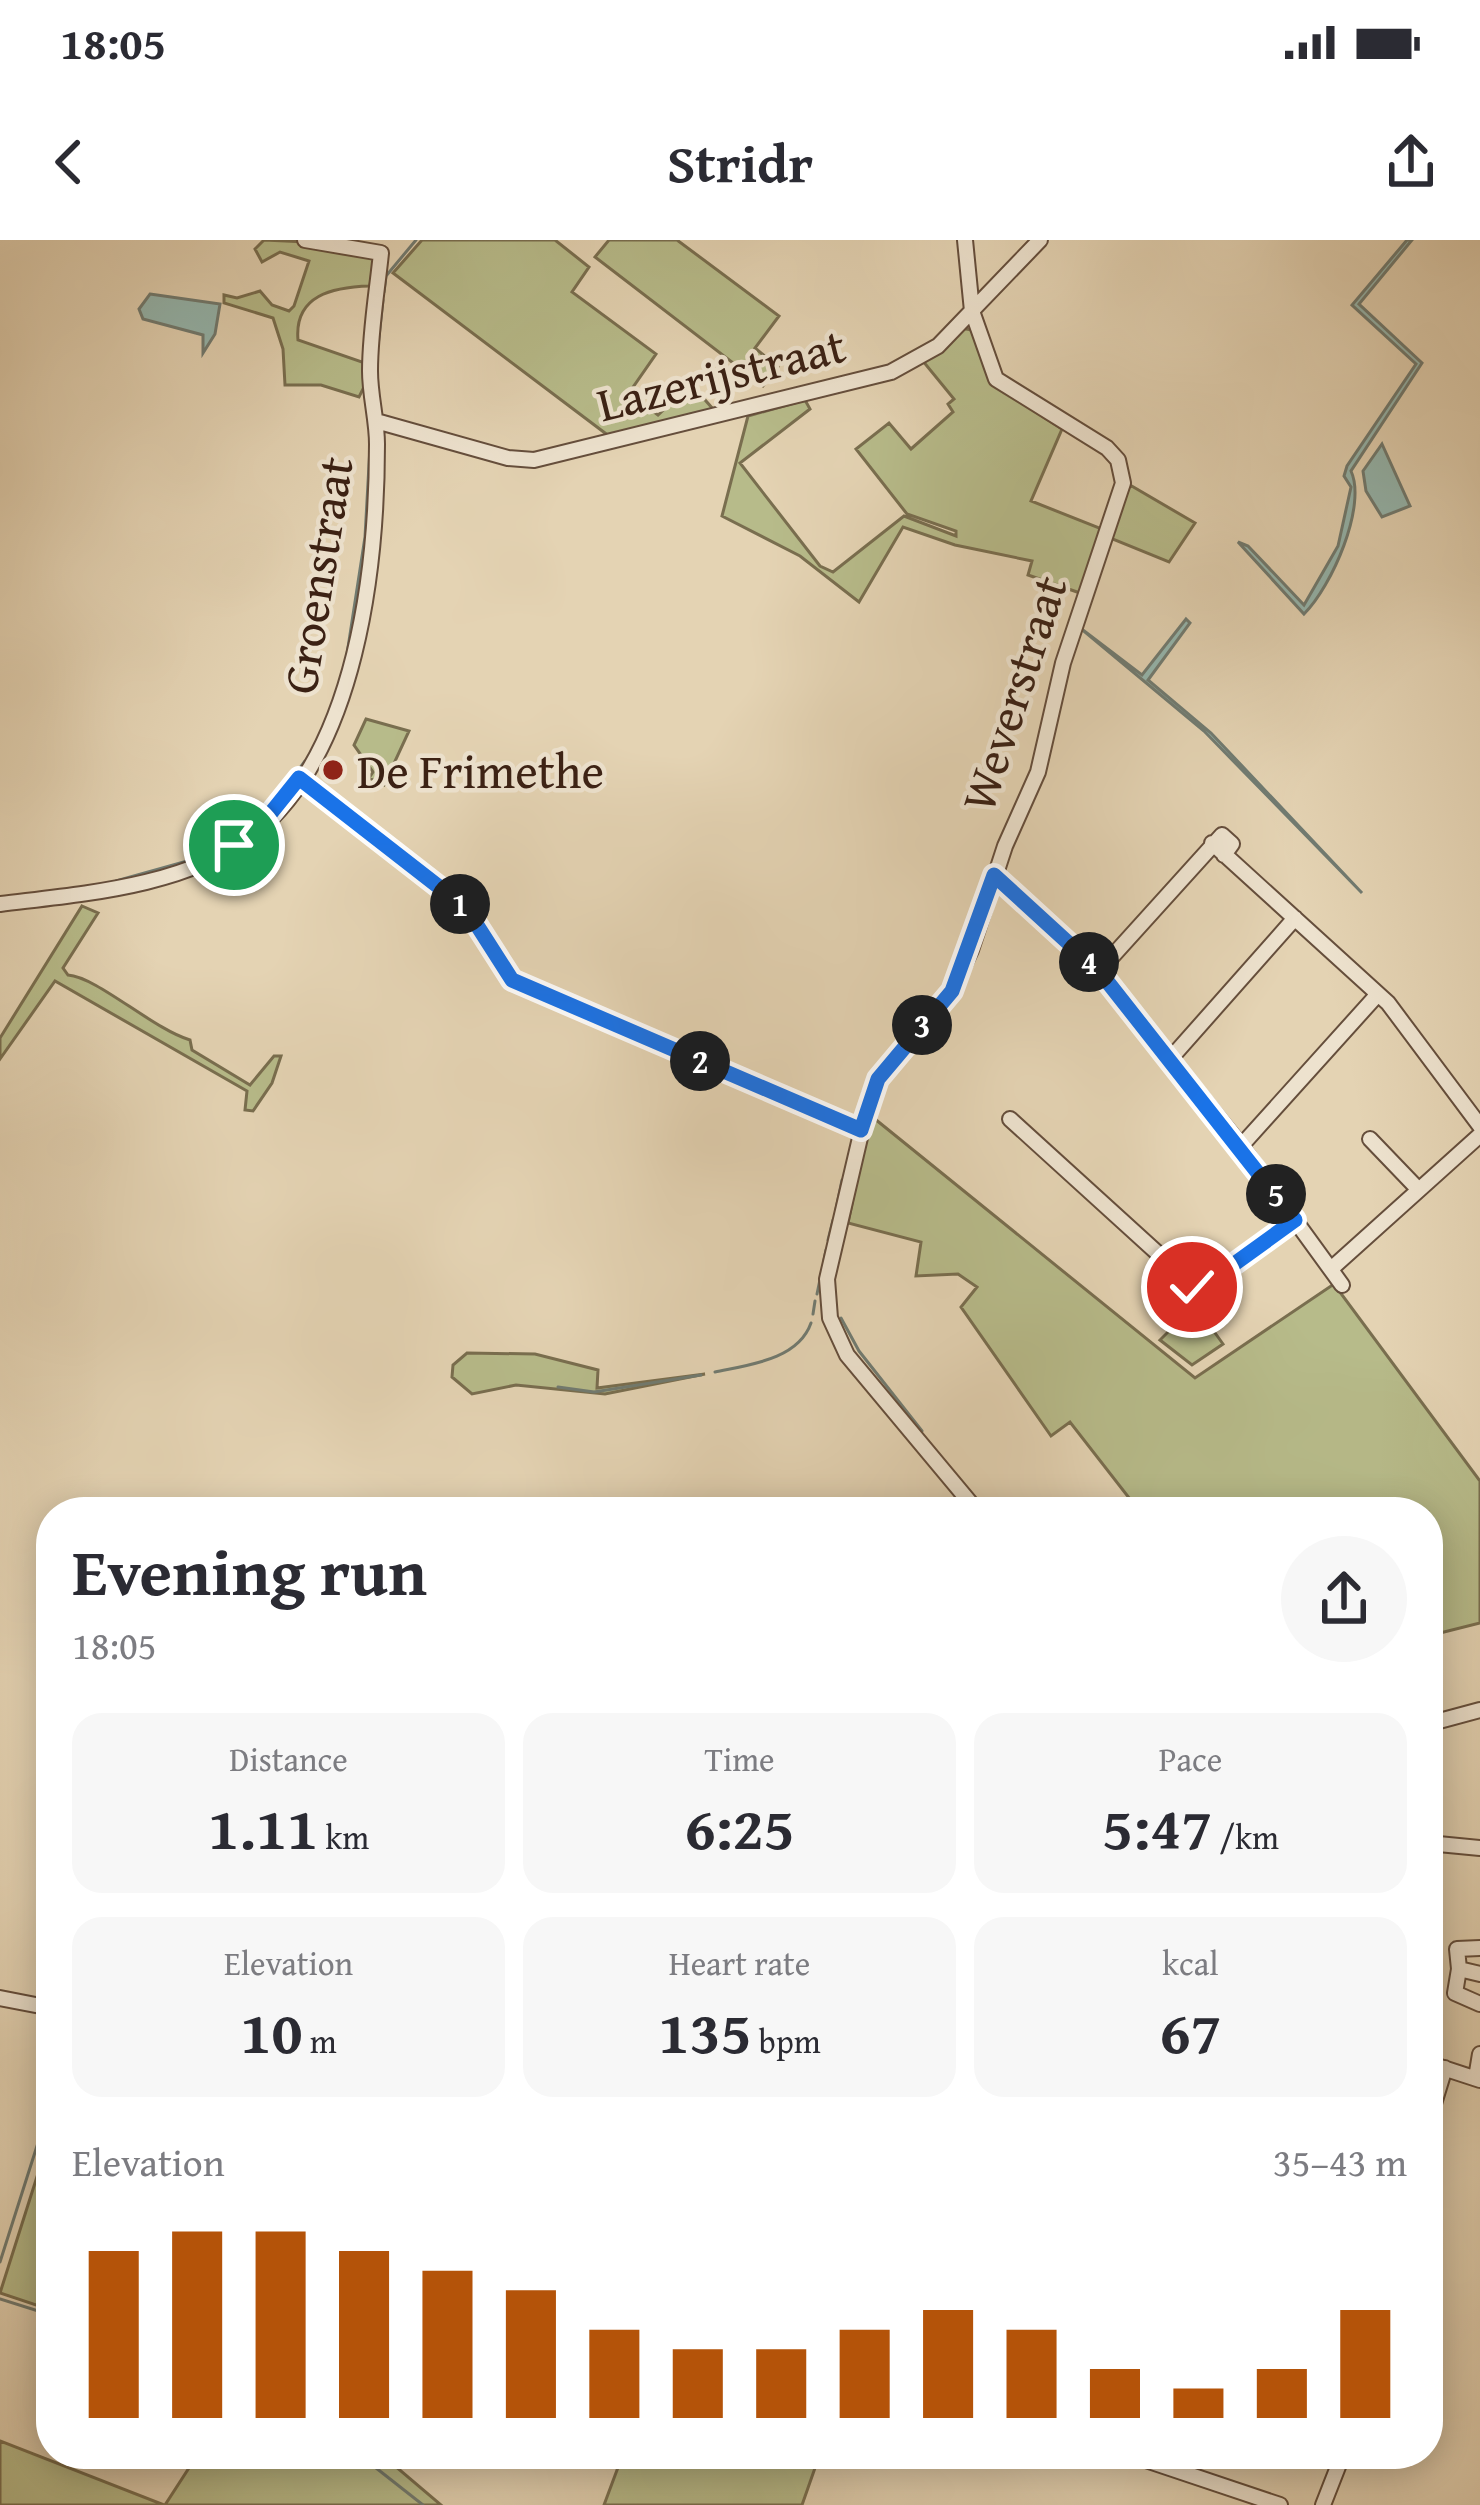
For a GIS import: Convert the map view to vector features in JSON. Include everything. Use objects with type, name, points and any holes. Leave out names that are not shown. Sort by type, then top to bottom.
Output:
[{"type":"street","name":"Groenstraat","points":[[0,904],[103,889],[205,860],[254,834],[326,742],[352,661],[376,511],[376,421],[370,364],[381,253],[305,240]]},
{"type":"street","name":"Weverstraat","points":[[965,240],[972,310],[996,379],[1107,448],[1123,472],[1063,663],[1038,772],[952,991],[878,1079],[861,1130],[827,1279],[830,1318],[847,1355],[965,1497]]},
{"type":"street","name":"Lazerijstraat","points":[[376,421],[508,458],[534,460],[891,372],[938,346],[1040,240]]},
{"type":"street","points":[[299,778],[466,908],[512,980],[861,1130]]},
{"type":"street","points":[[1099,971],[1222,835],[1232,844],[1224,855],[1378,994],[1480,1131],[1330,1269]]},
{"type":"street","points":[[994,875],[1099,971],[1241,1146],[1342,1285]]},
{"type":"street","points":[[1171,1058],[1294,918]]},
{"type":"street","points":[[1241,1146],[1378,994]]},
{"type":"street","points":[[1010,1119],[1192,1287],[1201,1288],[1295,1220]]},
{"type":"street","points":[[1370,1139],[1418,1189]]},
{"type":"street","points":[[1443,1720],[1480,1710]]},
{"type":"street","points":[[1443,1844],[1480,1848]]},
{"type":"street","points":[[1480,1948],[1457,1949],[1455,1993],[1480,2004]]},
{"type":"street","points":[[1459,1970],[1480,1974]]},
{"type":"street","points":[[0,1998],[36,2005]]},
{"type":"street","points":[[1443,2074],[1445,2068],[1478,2079],[1480,2054]]},
{"type":"street","points":[[1173,2469],[1280,2505]]},
{"type":"street","points":[[1323,2505],[1337,2469]]},
{"type":"green space","points":[[264,240],[307,242],[374,257],[370,286],[319,297],[309,303],[298,325],[298,340],[365,363],[366,383],[359,397],[321,385],[285,385],[283,349],[273,318],[224,303],[224,295],[237,298],[260,291],[272,305],[289,311],[294,306],[309,261],[280,252],[262,262],[255,249]]},
{"type":"green space","points":[[422,240],[555,240],[589,267],[572,292],[656,354],[629,393],[658,415],[691,384],[713,409],[609,436],[393,273]]},
{"type":"green space","points":[[609,240],[677,240],[779,316],[755,348],[778,367],[763,386],[595,257]]},
{"type":"green space","points":[[960,328],[972,330],[996,386],[1062,429],[1031,501],[1102,529],[1080,593],[1028,575],[1032,561],[955,545],[903,527],[859,602],[800,556],[722,516],[748,416],[805,400],[810,409],[740,463],[820,566],[833,572],[904,516],[956,536],[956,531],[907,514],[856,449],[889,423],[911,449],[953,412],[948,404],[954,399],[922,360]]},
{"type":"green space","points":[[1130,485],[1195,523],[1169,562],[1110,538]]},
{"type":"green space","points":[[366,719],[409,731],[384,785],[369,778],[373,772],[354,745]]},
{"type":"green space","points":[[82,906],[98,913],[63,968],[68,975],[94,984],[190,1040],[192,1050],[250,1085],[274,1056],[281,1056],[272,1083],[253,1111],[245,1110],[247,1091],[55,981],[0,1059],[0,1038]]},
{"type":"green space","points":[[870,1115],[1195,1378],[1334,1284],[1480,1481],[1480,1623],[1443,1632],[1443,1497],[1128,1497],[1070,1422],[1051,1436],[961,1307],[977,1287],[958,1274],[916,1276],[921,1242],[848,1223]]},
{"type":"green space","points":[[1195,1305],[1223,1344],[1192,1365],[1160,1340]]},
{"type":"green space","points":[[467,1353],[535,1354],[598,1370],[597,1388],[705,1374],[605,1394],[516,1385],[472,1394],[452,1377],[453,1365]]},
{"type":"green space","points":[[36,2180],[36,2305],[0,2293]]},
{"type":"green space","points":[[0,2441],[36,2455],[36,2469],[72,2469],[164,2505],[0,2505]]},
{"type":"green space","points":[[188,2469],[399,2469],[441,2505],[165,2505]]},
{"type":"green space","points":[[617,2469],[815,2469],[802,2505],[604,2505]]},
{"type":"water","points":[[1407,240],[1412,240],[1359,304],[1422,363],[1351,471],[1355,486],[1351,524],[1335,566],[1304,614],[1238,542],[1248,546],[1304,605],[1338,546],[1351,487],[1344,476],[1347,466],[1416,364],[1352,305]]},
{"type":"water","points":[[150,294],[220,304],[215,334],[203,353],[203,335],[143,319],[139,309]]},
{"type":"water","points":[[1382,444],[1410,506],[1382,517],[1366,491],[1363,471]]},
{"type":"water","points":[[1186,619],[1190,623],[1148,680],[1211,733],[1362,893],[1204,731],[1079,627],[1142,675]]},
{"type":"waterway","points":[[384,292],[386,276],[416,240]]},
{"type":"waterway","points":[[378,346],[383,300]]},
{"type":"waterway","points":[[347,654],[365,537],[370,447]]},
{"type":"waterway","points":[[268,811],[305,761]]},
{"type":"waterway","points":[[116,881],[191,860],[252,826]]},
{"type":"waterway","points":[[848,1160],[852,1144]]},
{"type":"waterway","points":[[845,1173],[846,1168]]},
{"type":"waterway","points":[[836,1209],[842,1180]]},
{"type":"waterway","points":[[828,1240],[833,1220]]},
{"type":"waterway","points":[[824,1260],[826,1250]]},
{"type":"waterway","points":[[817,1294],[822,1270]]},
{"type":"waterway","points":[[813,1314],[815,1301]]},
{"type":"waterway","points":[[841,1318],[859,1351],[922,1431]]},
{"type":"waterway","points":[[715,1372],[784,1353],[811,1323]]},
{"type":"waterway","points":[[558,1387],[594,1392],[701,1375]]},
{"type":"waterway","points":[[0,2262],[36,2149]]},
{"type":"waterway","points":[[0,2299],[36,2310]]},
{"type":"waterway","points":[[377,2469],[423,2505]]},
{"type":"place","name":"De Frimethe","points":[[333,770]]},
{"type":"route","points":[[234,845],[254,834],[299,778],[466,908],[512,980],[861,1130],[878,1079],[952,991],[971,950],[994,875],[1099,971],[1295,1220],[1201,1288],[1192,1287]]}]
